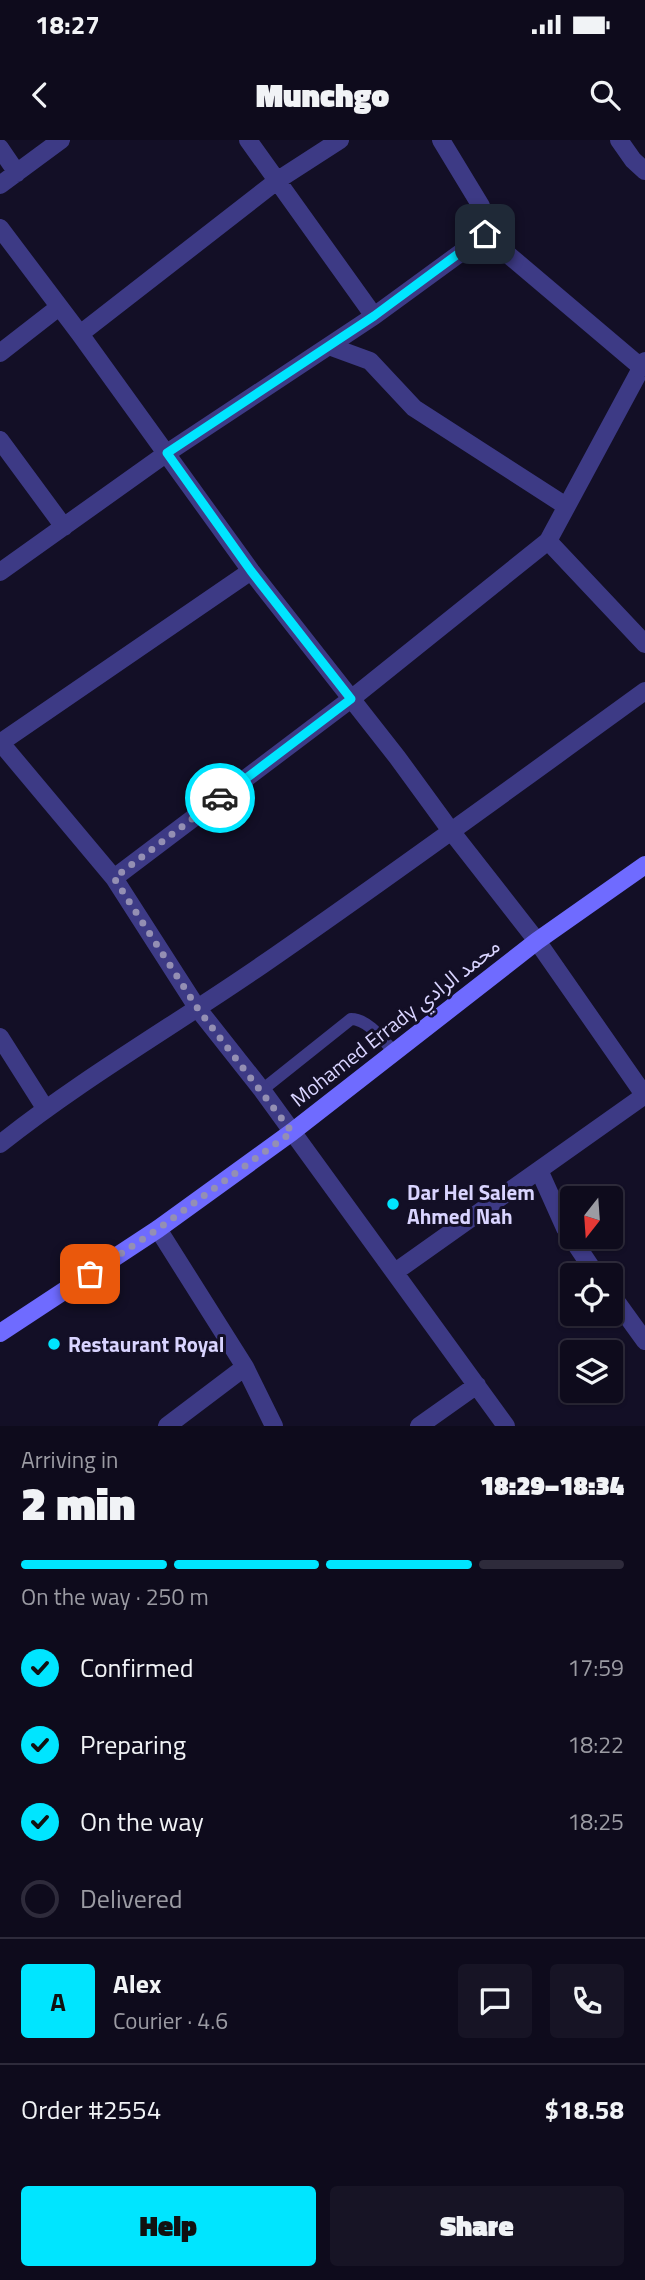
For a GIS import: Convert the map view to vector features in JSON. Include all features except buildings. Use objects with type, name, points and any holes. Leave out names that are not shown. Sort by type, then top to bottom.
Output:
[{"type":"street","points":[[0,185],[61,140]]},
{"type":"street","points":[[248,140],[374,316]]},
{"type":"street","points":[[80,334],[278,180],[340,140]]},
{"type":"street","points":[[114,878],[351,699],[548,541],[643,364],[485,234],[481,206],[441,140]]},
{"type":"street","points":[[619,140],[633,160],[645,171]]},
{"type":"street","points":[[0,148],[17,173]]},
{"type":"street","points":[[0,228],[251,571],[537,941],[645,1096],[395,1272]]},
{"type":"street","points":[[0,572],[167,453],[374,316],[485,234]]},
{"type":"street","points":[[0,353],[59,307]]},
{"type":"street","points":[[329,346],[370,362],[414,408],[566,506]]},
{"type":"street","points":[[0,440],[64,527]]},
{"type":"street","points":[[548,541],[645,644]]},
{"type":"street","points":[[251,571],[0,743],[114,878],[198,1009],[262,1090],[506,1426]]},
{"type":"street","points":[[0,1144],[45,1108],[198,1009],[356,901],[645,691]]},
{"type":"street","name":"Mohamed Errady محمد الرادي","points":[[0,1334],[158,1229],[292,1132],[537,941],[645,865]]},
{"type":"street","points":[[0,1037],[45,1108]]},
{"type":"street","points":[[538,1170],[565,1228],[588,1263]]},
{"type":"street","points":[[158,1229],[245,1367],[274,1426]]},
{"type":"street","points":[[623,1310],[645,1340]]},
{"type":"street","points":[[167,1426],[245,1367]]},
{"type":"street","points":[[419,1426],[477,1385]]},
{"type":"lane","points":[[262,1090],[351,1018],[359,1018],[394,1052]]},
{"type":"way so far","points":[[90,1274],[158,1229],[292,1132],[198,1009],[114,878],[220,798]]},
{"type":"place","name":"Dar Hel Salem Ahmed Nah","points":[[393,1204]]},
{"type":"place","name":"Restaurant Royal","points":[[54,1344]]},
{"type":"route","points":[[220,798],[351,699],[251,571],[167,453],[374,316],[485,234]]}]
